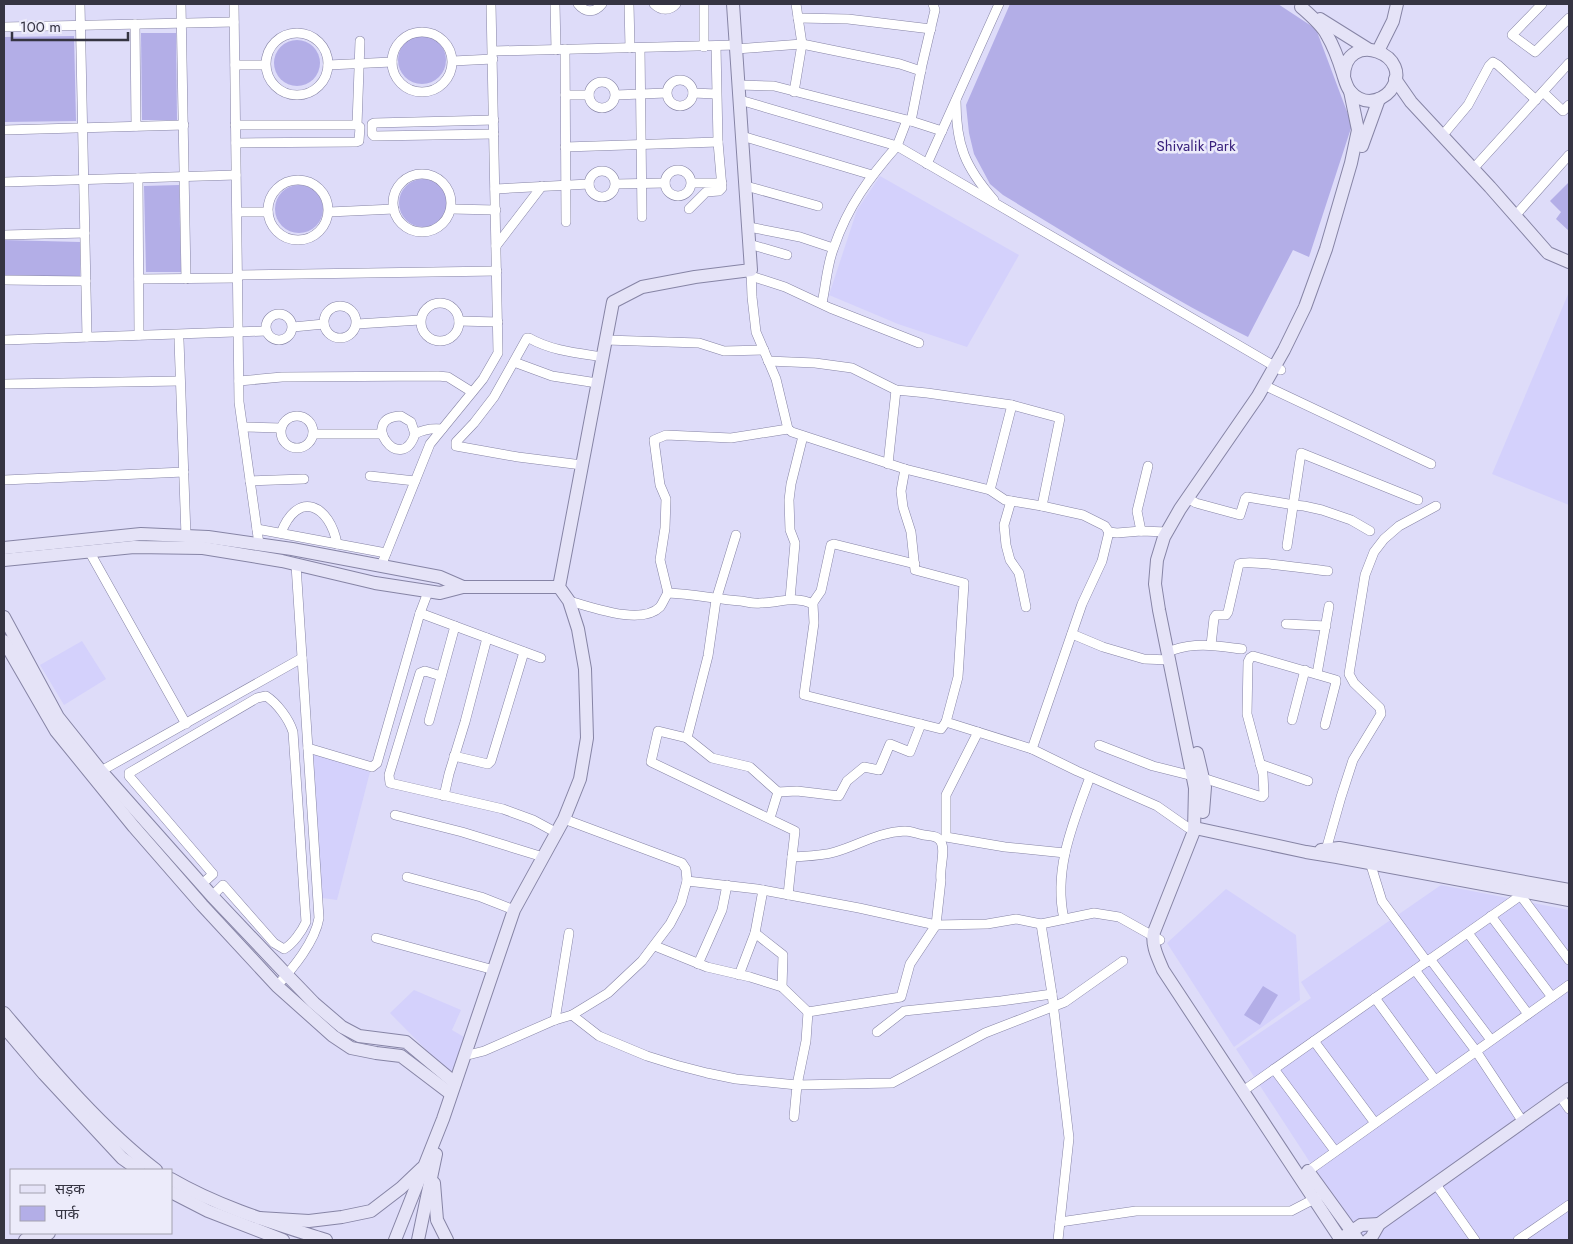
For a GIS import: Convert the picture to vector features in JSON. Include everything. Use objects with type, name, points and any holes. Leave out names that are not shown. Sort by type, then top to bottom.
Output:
[{"type":"street","points":[[80,4],[87,337]]},
{"type":"street","points":[[181,4],[186,279]]},
{"type":"street","points":[[234,4],[239,402],[260,558]]},
{"type":"street","points":[[375,583],[430,444],[483,379],[498,353],[491,4]]},
{"type":"street","points":[[555,4],[565,95],[566,222]]},
{"type":"street","points":[[578,4],[582,9],[590,11],[598,9],[602,4]]},
{"type":"street","points":[[629,4],[630,48]]},
{"type":"street","points":[[654,4],[659,8],[668,10],[676,4]]},
{"type":"street","points":[[704,4],[704,47]]},
{"type":"street","points":[[733,4],[756,332],[776,379],[788,429]]},
{"type":"street","points":[[794,92],[802,44],[796,4]]},
{"type":"street","points":[[822,303],[833,248],[852,204],[872,175],[897,146],[909,121],[936,10],[933,4]]},
{"type":"street","points":[[927,164],[999,4]]},
{"type":"street","points":[[1350,91],[1368,101],[1385,96],[1392,88],[1395,79],[1394,68],[1390,59],[1392,21],[1397,4]]},
{"type":"street","points":[[1542,4],[1512,35],[1535,52],[1569,18]]},
{"type":"street","points":[[1299,5],[1390,59]]},
{"type":"street","points":[[1299,5],[1327,34],[1350,91],[1358,130],[1351,163],[1326,249],[1305,307],[1270,388],[1262,402],[1167,532],[1157,560],[1155,584],[1159,610],[1198,777],[1204,787],[1197,830],[1157,938],[1156,955],[1163,970],[1243,1091],[1319,1196],[1355,1236]]},
{"type":"street","points":[[798,18],[848,19],[931,29]]},
{"type":"street","points":[[1373,50],[1392,21]]},
{"type":"street","points":[[4,27],[234,22]]},
{"type":"street","points":[[135,24],[136,126]]},
{"type":"street","points":[[296,32],[312,37],[319,42],[328,56],[327,74],[322,83],[315,90],[297,96],[279,90],[267,75],[265,65],[269,49],[274,42],[280,37],[296,32]]},
{"type":"street","points":[[416,32],[427,32],[437,35],[451,51],[453,61],[446,82],[440,87],[426,92],[412,91],[400,82],[395,76],[392,62],[393,51],[399,42],[416,32]]},
{"type":"street","points":[[236,143],[360,141],[360,127],[358,125],[360,41]]},
{"type":"street","points":[[453,61],[493,55],[560,50],[802,44],[900,64],[920,71]]},
{"type":"street","points":[[689,209],[706,192],[720,191],[722,188],[718,142],[716,46]]},
{"type":"street","points":[[640,48],[642,217]]},
{"type":"street","points":[[1344,77],[1346,65],[1350,59],[1361,51],[1373,50]]},
{"type":"street","points":[[328,65],[392,62]]},
{"type":"street","points":[[1442,136],[1468,105],[1493,62],[1536,100]]},
{"type":"street","points":[[1473,169],[1569,63]]},
{"type":"street","points":[[235,65],[265,65]]},
{"type":"street","points":[[1395,79],[1411,102],[1548,253],[1569,262]]},
{"type":"street","points":[[680,80],[688,82],[693,93],[690,102],[682,106],[669,101],[666,93],[672,82],[680,80]]},
{"type":"street","points":[[605,82],[613,86],[616,95],[613,103],[606,108],[594,106],[589,95],[590,90],[596,83],[605,82]]},
{"type":"street","points":[[738,85],[774,86],[942,131]]},
{"type":"street","points":[[1543,92],[1563,111],[1569,105]]},
{"type":"street","points":[[616,95],[666,93]]},
{"type":"street","points":[[693,93],[716,94]]},
{"type":"street","points":[[565,95],[589,95]]},
{"type":"street","points":[[956,98],[956,124],[964,158],[984,189],[999,206]]},
{"type":"street","points":[[1171,655],[1162,582],[1164,559],[1171,536],[1190,500],[1278,368],[1303,325],[1326,268],[1378,99]]},
{"type":"street","points":[[740,100],[897,146],[1278,368]]},
{"type":"street","points":[[494,120],[374,123],[372,124],[372,134],[374,136],[494,134]]},
{"type":"street","points":[[235,124],[358,125]]},
{"type":"street","points":[[4,130],[184,125]]},
{"type":"street","points":[[742,136],[872,175]]},
{"type":"street","points":[[566,147],[718,142]]},
{"type":"street","points":[[1515,216],[1569,155]]},
{"type":"street","points":[[680,170],[688,175],[692,183],[689,191],[678,197],[667,191],[665,183],[666,178],[671,172],[680,170]]},
{"type":"street","points":[[605,171],[613,176],[616,184],[613,192],[602,198],[592,192],[589,184],[596,172],[605,171]]},
{"type":"street","points":[[418,174],[434,176],[440,180],[450,193],[451,209],[445,222],[440,227],[426,232],[412,231],[406,227],[396,216],[394,209],[395,194],[399,187],[404,181],[418,174]]},
{"type":"street","points":[[4,182],[236,175]]},
{"type":"street","points":[[138,178],[139,335]]},
{"type":"street","points":[[293,180],[311,183],[324,194],[328,203],[327,220],[323,227],[318,234],[302,240],[286,238],[279,234],[270,220],[268,212],[268,203],[272,195],[278,188],[293,180]]},
{"type":"street","points":[[616,184],[665,183]]},
{"type":"street","points":[[692,183],[722,183]]},
{"type":"street","points":[[495,189],[589,184]]},
{"type":"street","points":[[496,246],[542,186]]},
{"type":"street","points":[[746,186],[818,206]]},
{"type":"street","points":[[328,212],[394,209]]},
{"type":"street","points":[[451,209],[496,210]]},
{"type":"street","points":[[237,212],[268,212]]},
{"type":"street","points":[[749,227],[800,237],[833,248]]},
{"type":"street","points":[[4,235],[85,233]]},
{"type":"street","points":[[749,244],[787,255]]},
{"type":"street","points":[[138,279],[497,271]]},
{"type":"street","points":[[418,1240],[429,1167],[453,1088],[514,910],[557,833],[580,779],[587,738],[585,669],[578,629],[569,601],[559,587],[613,302],[642,288],[686,279],[751,273],[919,342]]},
{"type":"street","points":[[4,280],[86,281]]},
{"type":"street","points":[[440,302],[454,308],[458,314],[459,328],[451,338],[439,341],[427,337],[420,320],[422,313],[427,307],[440,302]]},
{"type":"street","points":[[337,306],[349,308],[356,318],[356,324],[355,330],[350,336],[344,339],[337,339],[330,336],[324,324],[327,313],[331,308],[337,306]]},
{"type":"street","points":[[277,314],[283,314],[288,317],[292,321],[293,326],[290,336],[282,340],[272,338],[266,331],[268,320],[277,314]]},
{"type":"street","points":[[356,324],[420,320]]},
{"type":"street","points":[[459,321],[498,322]]},
{"type":"street","points":[[293,326],[324,324]]},
{"type":"street","points":[[4,340],[266,331]]},
{"type":"street","points":[[582,465],[518,457],[456,446],[456,442],[494,397],[527,338],[542,346],[603,357]]},
{"type":"street","points":[[179,340],[186,536]]},
{"type":"street","points":[[606,340],[699,343],[724,351],[764,350]]},
{"type":"street","points":[[768,361],[815,363],[852,368],[896,390],[1012,405],[1060,418],[1042,506]]},
{"type":"street","points":[[514,362],[552,376],[597,384]]},
{"type":"street","points":[[239,381],[282,377],[438,376],[448,377],[472,392]]},
{"type":"street","points":[[4,384],[180,381]]},
{"type":"street","points":[[1270,388],[1431,464]]},
{"type":"street","points":[[888,464],[896,390]]},
{"type":"street","points":[[990,490],[1012,405]]},
{"type":"street","points":[[297,416],[302,417],[311,424],[312,439],[305,447],[294,449],[285,444],[282,439],[281,428],[287,419],[297,416]]},
{"type":"street","points":[[395,416],[401,416],[412,422],[415,434],[408,446],[402,449],[395,449],[389,446],[384,441],[382,434],[385,422],[395,416]]},
{"type":"street","points":[[243,427],[281,428]]},
{"type":"street","points":[[415,434],[431,428],[442,429]]},
{"type":"street","points":[[569,601],[623,615],[648,614],[660,607],[668,593],[660,560],[665,528],[666,499],[660,485],[654,440],[666,435],[731,438],[788,429],[803,436],[888,464],[990,490],[1005,500],[1084,515],[1105,526],[1109,532],[1102,561],[1082,604],[1032,749]]},
{"type":"street","points":[[313,434],[382,434]]},
{"type":"street","points":[[790,599],[795,542],[790,530],[789,500],[803,436]]},
{"type":"street","points":[[1287,546],[1300,456],[1303,453],[1418,500]]},
{"type":"street","points":[[1140,531],[1137,511],[1148,466]]},
{"type":"street","points":[[668,593],[691,594],[716,600],[760,604],[790,599],[805,600],[813,604],[814,623],[804,695],[941,728],[946,722],[958,676],[964,583],[915,570],[911,532],[903,507],[902,491],[905,469]]},
{"type":"street","points":[[4,480],[184,472]]},
{"type":"street","points":[[370,476],[415,481]]},
{"type":"street","points":[[250,482],[304,479]]},
{"type":"street","points":[[1190,500],[1240,515],[1247,497],[1294,506],[1304,506],[1351,520],[1370,531]]},
{"type":"street","points":[[1011,501],[1004,525],[1006,545],[1010,560],[1019,573],[1026,607]]},
{"type":"street","points":[[281,534],[288,518],[295,510],[302,506],[310,506],[326,516],[333,529],[337,544]]},
{"type":"street","points":[[1326,850],[1340,797],[1353,760],[1381,714],[1380,708],[1354,683],[1349,674],[1366,575],[1374,552],[1384,539],[1398,526],[1436,506]]},
{"type":"street","points":[[256,529],[386,553]]},
{"type":"street","points":[[1109,532],[1167,532]]},
{"type":"street","points":[[4,548],[141,534],[208,537],[292,549],[440,577],[463,586]]},
{"type":"street","points":[[687,738],[708,656],[716,600],[736,535]]},
{"type":"street","points":[[812,604],[821,591],[831,545],[834,544],[915,564]]},
{"type":"street","points":[[4,560],[134,547],[203,548],[296,564],[375,583],[428,592],[440,593],[463,586],[559,587]]},
{"type":"street","points":[[89,551],[186,724]]},
{"type":"street","points":[[1211,646],[1214,618],[1216,615],[1226,615],[1228,612],[1239,564],[1243,562],[1256,563],[1328,571]]},
{"type":"street","points":[[277,986],[287,975],[311,940],[319,918],[296,564]]},
{"type":"street","points":[[308,748],[372,767],[377,764],[420,613],[428,592]]},
{"type":"street","points":[[1317,674],[1329,606]]},
{"type":"street","points":[[420,613],[541,658]]},
{"type":"street","points":[[4,617],[54,720],[212,896],[287,975],[314,1003],[342,1027],[358,1036],[406,1042],[453,1088]]},
{"type":"street","points":[[1286,624],[1326,626]]},
{"type":"street","points":[[428,721],[455,626]]},
{"type":"street","points":[[1072,634],[1103,647],[1144,659],[1171,655],[1191,645],[1242,649]]},
{"type":"street","points":[[444,796],[487,638]]},
{"type":"street","points":[[4,641],[54,720],[134,827],[202,905],[277,986],[333,1036],[351,1048],[376,1054],[401,1056],[453,1088]]},
{"type":"street","points":[[454,756],[488,764],[491,761],[524,652]]},
{"type":"street","points":[[1098,746],[1153,766],[1198,777],[1262,798],[1264,795],[1263,774],[1247,714],[1250,658],[1253,656],[1334,678],[1336,682],[1325,725]]},
{"type":"street","points":[[101,771],[302,658]]},
{"type":"street","points":[[1292,720],[1305,670]]},
{"type":"street","points":[[441,676],[425,671],[420,673],[389,775],[390,783],[503,809],[533,820],[557,833]]},
{"type":"street","points":[[266,696],[271,699],[291,724],[293,732],[306,924],[287,948],[279,947],[213,874],[129,773],[257,698],[266,696]]},
{"type":"street","points":[[946,722],[1032,749],[1157,806],[1187,827],[1197,830],[1306,852],[1368,858],[1569,890]]},
{"type":"street","points":[[788,895],[795,831],[651,762],[658,731],[687,738],[712,758],[750,766],[778,792],[797,791],[839,796],[847,780],[864,767],[879,770],[890,744],[910,752],[922,724]]},
{"type":"street","points":[[978,732],[946,795],[946,837],[1005,847],[1065,853]]},
{"type":"street","points":[[1260,764],[1308,782]]},
{"type":"street","points":[[1064,919],[1060,881],[1065,853],[1090,777]]},
{"type":"street","points":[[770,818],[778,792]]},
{"type":"street","points":[[395,815],[462,832],[543,857]]},
{"type":"street","points":[[465,1055],[484,1051],[555,1020],[572,1015],[608,993],[642,961],[670,924],[681,903],[687,881],[686,869],[682,863],[564,819]]},
{"type":"street","points":[[792,857],[834,853],[879,835],[906,831],[930,835],[938,838],[942,843],[936,926],[910,964],[901,997],[808,1012]]},
{"type":"street","points":[[1306,852],[1339,848],[1368,858],[1523,894],[1569,900]]},
{"type":"street","points":[[1368,858],[1382,901],[1491,1040]]},
{"type":"street","points":[[202,884],[213,874]]},
{"type":"street","points":[[407,877],[481,896],[514,910]]},
{"type":"street","points":[[687,881],[763,890],[859,908],[936,926],[987,924],[1016,919],[1041,924],[1094,913],[1119,917],[1157,938]]},
{"type":"street","points":[[1243,1091],[1537,884]]},
{"type":"street","points":[[212,896],[223,885]]},
{"type":"street","points":[[698,964],[722,910],[727,886]]},
{"type":"street","points":[[739,975],[756,933],[763,890]]},
{"type":"street","points":[[1523,894],[1569,960]]},
{"type":"street","points":[[1491,916],[1552,998]]},
{"type":"street","points":[[1041,924],[1052,994],[1069,1138],[1058,1240]]},
{"type":"street","points":[[555,1020],[569,933]]},
{"type":"street","points":[[756,933],[783,955],[782,987]]},
{"type":"street","points":[[1468,933],[1528,1014]]},
{"type":"street","points":[[376,938],[494,970]]},
{"type":"street","points":[[654,946],[698,964],[782,987],[808,1012]]},
{"type":"street","points":[[572,1015],[599,1036],[647,1056],[736,1079],[797,1085],[892,1083],[985,1033],[1065,1002],[1123,960]]},
{"type":"street","points":[[1415,970],[1476,1051],[1523,1122]]},
{"type":"street","points":[[1304,1174],[1569,985]]},
{"type":"street","points":[[877,1032],[904,1010],[1052,994]]},
{"type":"street","points":[[1374,998],[1435,1080]]},
{"type":"street","points":[[794,1117],[797,1085],[806,1041],[808,1012]]},
{"type":"street","points":[[4,1013],[50,1066],[130,1150],[155,1169]]},
{"type":"street","points":[[4,1027],[44,1074],[132,1169]]},
{"type":"street","points":[[1314,1041],[1374,1123]]},
{"type":"street","points":[[1274,1069],[1335,1151]]},
{"type":"street","points":[[1368,1240],[1379,1224],[1565,1092],[1569,1109]]},
{"type":"street","points":[[258,1218],[309,1221],[371,1211],[429,1167]]},
{"type":"street","points":[[395,1240],[429,1167]]},
{"type":"street","points":[[429,1167],[437,1220],[448,1240]]},
{"type":"street","points":[[172,1180],[196,1194],[258,1218],[326,1240]]},
{"type":"street","points":[[1435,1183],[1475,1240]]},
{"type":"street","points":[[172,1193],[208,1212],[283,1240]]},
{"type":"street","points":[[1060,1222],[1136,1211],[1292,1211],[1319,1196]]},
{"type":"street","points":[[1319,1196],[1340,1240],[1355,1236],[1361,1225],[1379,1224]]},
{"type":"street","points":[[1518,1240],[1569,1206]]},
{"type":"street","points":[[1530,1232],[1536,1240]]},
{"type":"shaded area","points":[[880,176],[1019,255],[967,347],[898,324],[829,295],[857,210]]},
{"type":"shaded area","points":[[1569,292],[1569,505],[1492,474]]},
{"type":"shaded area","points":[[82,641],[106,679],[64,705],[40,665]]},
{"type":"shaded area","points":[[313,753],[370,772],[337,900],[322,898]]},
{"type":"shaded area","points":[[1441,885],[1569,910],[1569,1240],[1364,1240],[1328,1190],[1236,1049],[1311,998],[1301,982]]},
{"type":"shaded area","points":[[1226,889],[1296,935],[1300,1000],[1234,1047],[1167,943]]},
{"type":"shaded area","points":[[414,990],[461,1010],[452,1030],[464,1037],[451,1075],[390,1013]]},
{"type":"green space","name":"Shivalik Park","points":[[1010,4],[1278,4],[1316,29],[1352,125],[1309,257],[1293,250],[1248,337],[1124,269],[1003,195],[990,184],[974,154],[969,133],[966,105]]},
{"type":"green space","points":[[141,33],[176,33],[177,120],[142,120]]},
{"type":"green space","points":[[74,36],[76,121],[4,122],[4,37]]},
{"type":"green space","points":[[422,36],[431,38],[439,43],[444,51],[446,60],[444,69],[439,77],[431,82],[422,84],[413,82],[405,77],[400,69],[398,60],[400,51],[405,43],[413,38]]},
{"type":"green space","points":[[302,40],[314,46],[319,54],[319,72],[314,80],[306,85],[292,86],[280,80],[275,72],[274,58],[280,46],[288,41]]},
{"type":"green space","points":[[418,179],[428,179],[440,186],[447,198],[447,208],[440,220],[428,227],[418,227],[410,223],[403,216],[399,208],[399,198],[403,190],[410,183]]},
{"type":"green space","points":[[1569,182],[1569,231],[1556,219],[1561,212],[1550,201]]},
{"type":"green space","points":[[179,185],[181,272],[146,272],[144,186]]},
{"type":"green space","points":[[294,185],[304,185],[313,189],[319,195],[323,209],[319,223],[313,229],[304,233],[294,233],[285,229],[279,223],[275,214],[275,204],[279,195],[285,189]]},
{"type":"green space","points":[[4,240],[80,242],[80,277],[4,275]]},
{"type":"green space","points":[[1263,986],[1278,995],[1260,1025],[1244,1015]]}]
